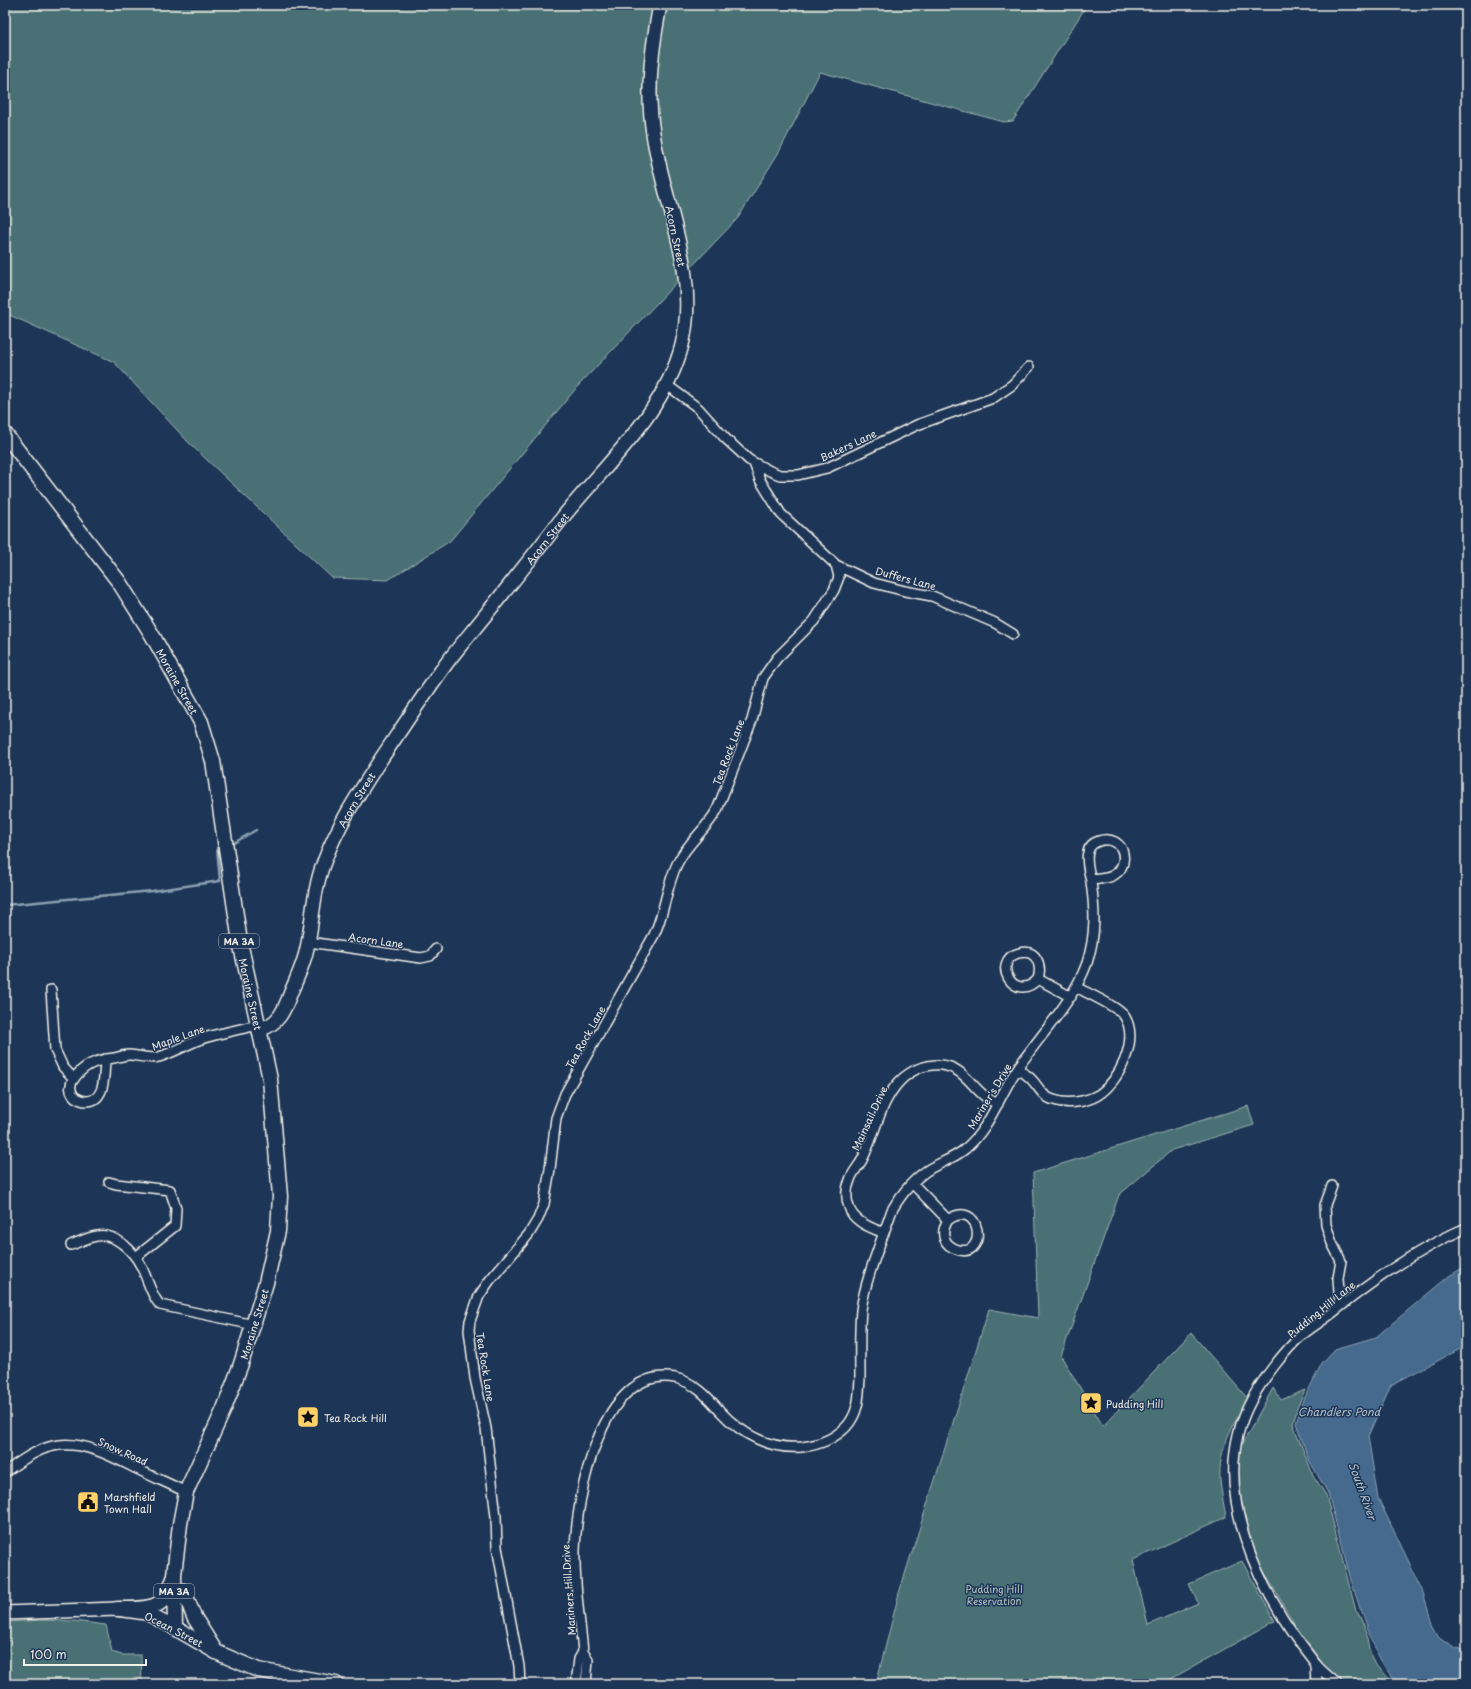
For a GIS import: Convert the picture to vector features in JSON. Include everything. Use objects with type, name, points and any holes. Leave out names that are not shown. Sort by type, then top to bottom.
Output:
[{"type":"main road","name":"Acorn Street","points":[[258,1028],[273,1024],[281,1015],[305,958],[309,942],[317,882],[322,865],[338,830],[362,788],[415,707],[448,661],[631,436],[651,410],[667,385],[682,345],[687,308],[685,278],[679,245],[656,151],[650,117],[650,71],[660,5]]},
{"type":"main road","name":"Moraine Street","points":[[5,434],[129,597],[202,722],[213,761],[240,942],[270,1079],[278,1165],[280,1203],[278,1231],[254,1325],[241,1364],[224,1409],[186,1492],[180,1524],[174,1574],[175,1628]]},
{"type":"main road","name":"Moraine Street","points":[[175,1628],[183,1605],[184,1591],[177,1553]]},
{"type":"main road","points":[[117,1609],[138,1609],[156,1605],[167,1596],[174,1574]]},
{"type":"main road","name":"MA 3A","points":[[184,1591],[194,1617],[216,1652]]},
{"type":"main road","name":"Ocean Street","points":[[5,1613],[117,1609],[146,1613],[216,1652],[258,1670],[336,1684]]},
{"type":"street","name":"Bakers Lane","points":[[667,385],[698,408],[733,446],[754,463],[780,475],[798,475],[817,471],[837,464],[911,428],[993,398],[1012,385],[1029,368]]},
{"type":"street","points":[[754,463],[760,480],[781,514],[836,565]]},
{"type":"street","name":"Duffers Lane","points":[[836,565],[874,583],[932,596],[995,623],[1013,634]]},
{"type":"street","name":"Tea Rock Lane","points":[[520,1684],[519,1666],[497,1547],[496,1517],[486,1428],[475,1378],[469,1337],[470,1321],[479,1296],[525,1239],[538,1219],[544,1204],[547,1188],[556,1118],[565,1094],[654,935],[660,922],[672,877],[681,856],[712,819],[717,810],[752,720],[763,678],[777,658],[814,621],[834,590],[839,577],[836,565]]},
{"type":"street","name":"Mariner's Drive","points":[[859,1395],[862,1310],[866,1288],[892,1210],[899,1198],[912,1183],[929,1169],[964,1150],[986,1126],[1017,1069],[1071,997],[1086,964],[1094,929],[1095,911],[1087,861],[1088,852],[1092,845],[1100,841],[1108,840],[1115,843],[1123,853],[1124,861],[1122,868],[1110,877],[1091,880]]},
{"type":"street","name":"Acorn Lane","points":[[309,942],[421,958],[430,956],[436,949]]},
{"type":"street","points":[[1038,979],[1071,997]]},
{"type":"street","points":[[1017,1069],[1032,1079],[1045,1096],[1054,1101],[1066,1102],[1088,1100],[1099,1094],[1112,1082],[1125,1061],[1129,1048],[1128,1027],[1125,1018],[1120,1011],[1076,987]]},
{"type":"street","points":[[51,990],[55,1050],[63,1067],[74,1079],[70,1089],[75,1097],[82,1101],[90,1101],[97,1097],[102,1091],[105,1059]]},
{"type":"street","name":"Maple Lane","points":[[74,1079],[86,1066],[96,1061],[129,1055],[145,1058],[157,1058],[180,1050],[202,1039],[258,1028]]},
{"type":"street","name":"Mainsail Drive","points":[[884,1233],[861,1222],[854,1216],[849,1209],[847,1188],[862,1159],[887,1100],[900,1082],[910,1073],[922,1067],[943,1065],[964,1074],[987,1098],[998,1104]]},
{"type":"street","points":[[109,1182],[170,1190],[176,1208],[175,1226],[136,1257]]},
{"type":"street","points":[[912,1183],[948,1220]]},
{"type":"street","points":[[1332,1186],[1325,1205],[1326,1225],[1332,1244],[1341,1261],[1338,1278],[1340,1307]]},
{"type":"street","name":"Pudding Hill Lane","points":[[1335,1682],[1316,1664],[1280,1614],[1250,1553],[1238,1508],[1235,1474],[1237,1442],[1246,1413],[1260,1387],[1301,1336],[1381,1276],[1431,1245],[1466,1228]]},
{"type":"street","points":[[71,1244],[99,1235],[117,1241],[126,1247],[136,1257],[155,1299],[160,1305],[254,1325]]},
{"type":"street","name":"Mariners Hill Drive","points":[[586,1684],[588,1660],[583,1652],[575,1569],[578,1513],[591,1457],[611,1411],[620,1399],[639,1385],[649,1380],[675,1378],[685,1381],[702,1392],[729,1420],[750,1435],[773,1445],[797,1447],[818,1444],[837,1435],[851,1421],[859,1395]]},
{"type":"street","name":"Snow Road","points":[[5,1472],[34,1453],[59,1445],[74,1445],[90,1448],[105,1454],[186,1492]]},
{"type":"street","name":"Mariners Hill Drive","points":[[576,1684],[579,1659],[583,1652]]},
{"type":"street","points":[[1316,1664],[1316,1683],[1335,1682]]},
{"type":"green space","points":[[5,5],[1087,5],[1013,121],[1004,122],[820,72],[779,152],[738,218],[578,386],[450,541],[388,580],[332,578],[190,444],[114,362],[5,313]]},
{"type":"green space","name":"Pudding Hill Reservation","points":[[1248,1106],[1254,1125],[1172,1150],[1119,1195],[1061,1356],[1103,1426],[1191,1333],[1248,1399],[1232,1427],[1221,1458],[1220,1480],[1226,1517],[1133,1560],[1148,1625],[1198,1603],[1189,1584],[1242,1561],[1275,1621],[1171,1679],[1173,1684],[876,1684],[899,1593],[989,1309],[1038,1318],[1033,1173]]},
{"type":"green space","points":[[1273,1388],[1281,1400],[1305,1390],[1298,1406],[1293,1424],[1313,1475],[1326,1495],[1356,1611],[1368,1639],[1370,1650],[1377,1664],[1389,1679],[1389,1684],[1343,1684],[1324,1666],[1298,1630],[1251,1549],[1241,1517],[1237,1481],[1239,1450]]},
{"type":"green space","points":[[42,1620],[74,1621],[106,1625],[112,1652],[122,1655],[141,1655],[142,1684],[5,1684],[5,1622]]},
{"type":"water","name":"Chandlers Pond","points":[[1466,1266],[1466,1346],[1391,1385],[1368,1436],[1378,1498],[1421,1587],[1438,1637],[1453,1648],[1466,1652],[1466,1676],[1456,1684],[1396,1684],[1367,1631],[1351,1580],[1328,1493],[1309,1460],[1296,1423],[1305,1397],[1322,1363],[1335,1349],[1376,1337],[1449,1276]]},
{"type":"waterway","points":[[232,844],[256,830]]},
{"type":"waterway","points":[[5,905],[152,891],[220,881],[217,848]]},
{"type":"place","name":"Pudding Hill","points":[[1091,1403]]},
{"type":"place","name":"Tea Rock Hill","points":[[308,1417]]},
{"type":"place","name":"Marshfield Town Hall","points":[[88,1502]]},
{"type":"water label","name":"South River","points":[[1363,1491]]}]
